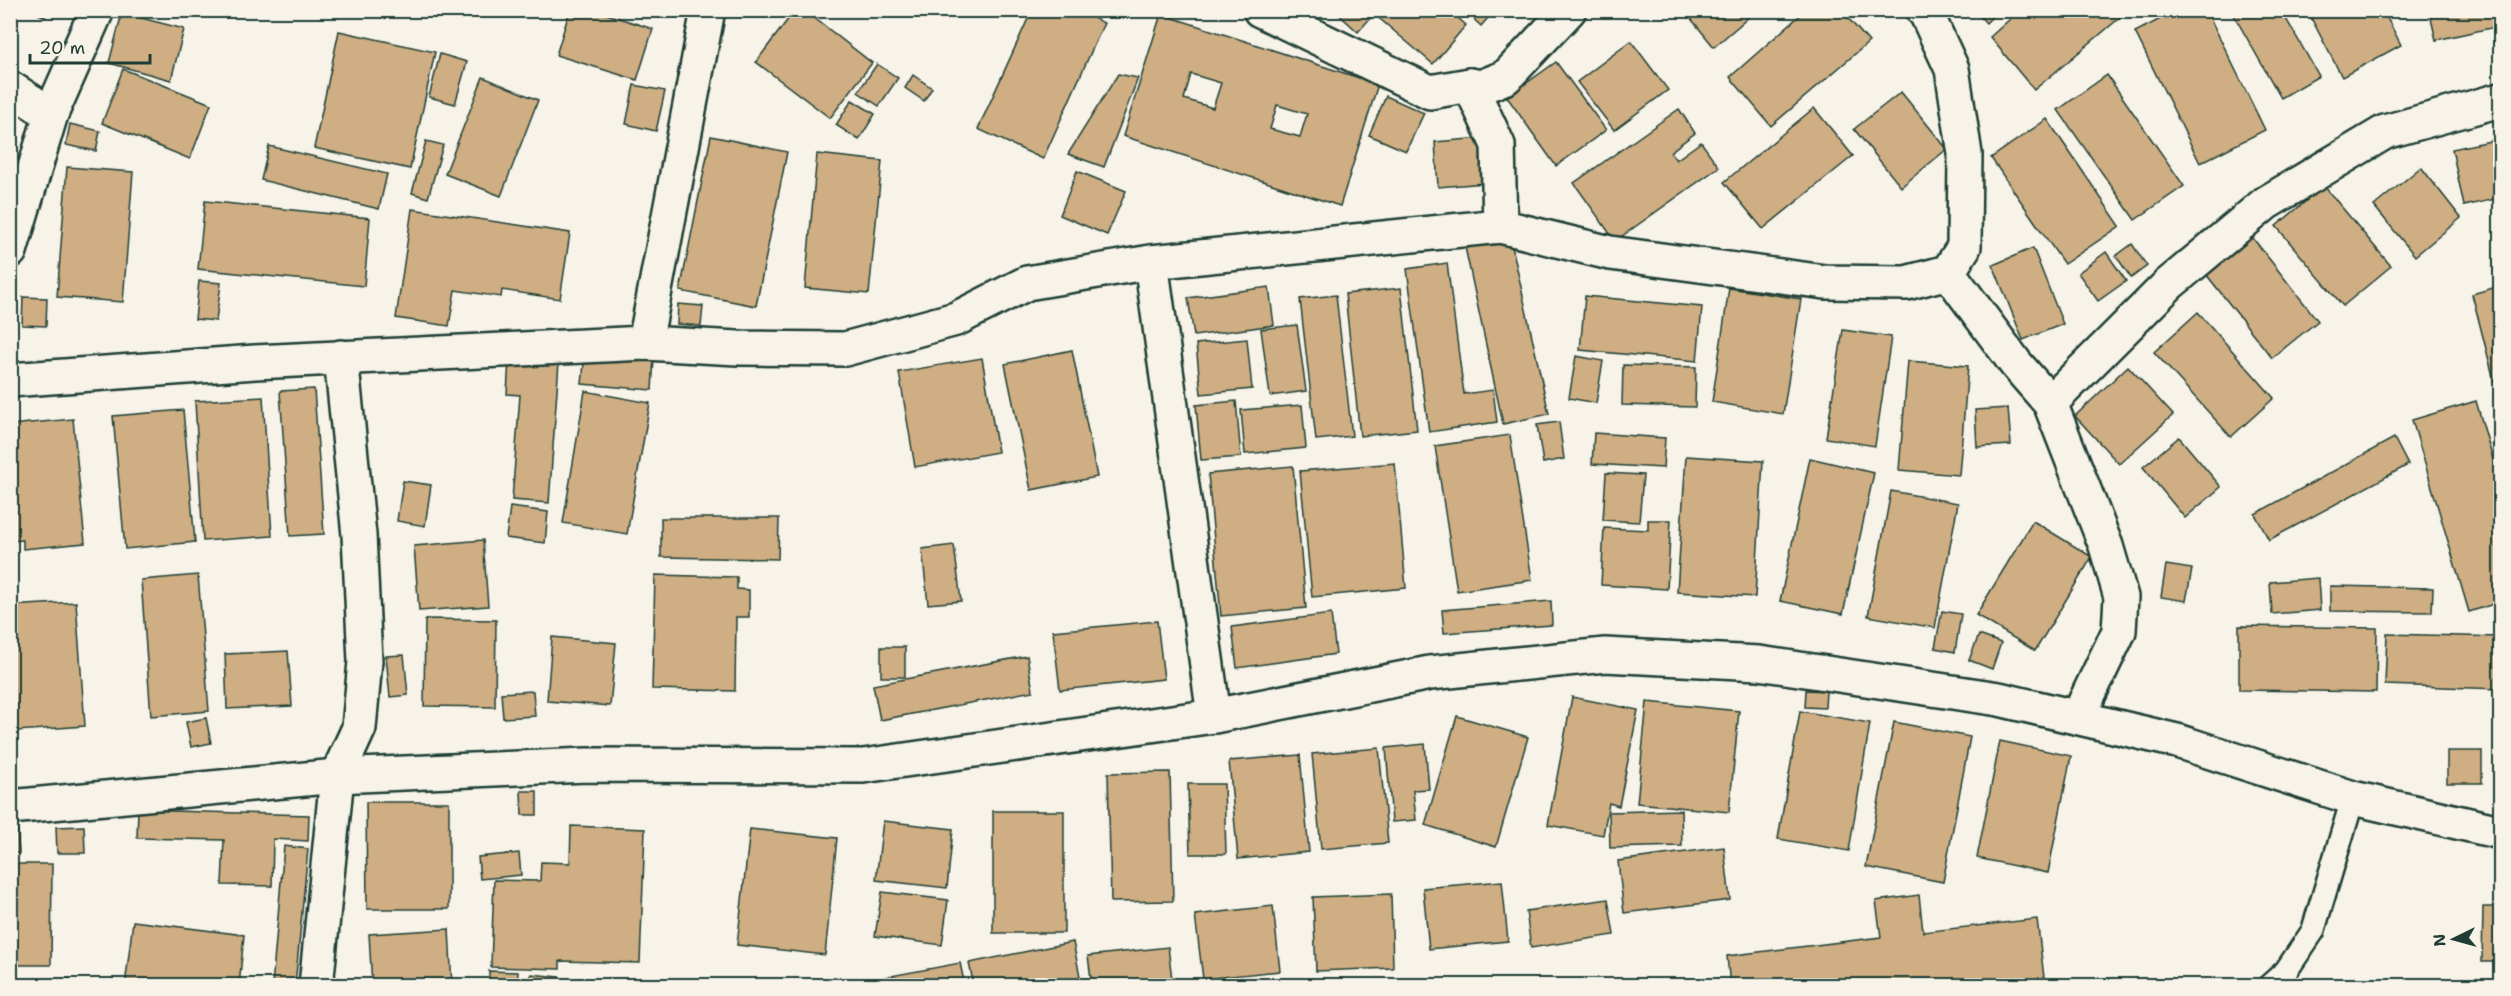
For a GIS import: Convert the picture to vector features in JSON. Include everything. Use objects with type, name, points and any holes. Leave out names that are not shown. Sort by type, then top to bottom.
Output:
[{"type":"street","points":[[10,251],[51,114],[97,10]]},
{"type":"street","points":[[645,343],[708,10]]},
{"type":"street","points":[[1260,10],[1430,92],[1470,85],[1480,87],[1506,77],[1569,10]]},
{"type":"street","points":[[10,380],[341,357],[645,343],[738,348],[845,349],[956,319],[1027,283],[1151,262],[1500,226],[1610,254],[1825,282],[1906,283],[1948,272],[1964,247],[1965,154],[1952,69],[1923,10]]},
{"type":"street","points":[[1470,85],[1498,145],[1500,226]]},
{"type":"street","points":[[10,88],[51,114]]},
{"type":"street","points":[[2050,403],[2169,284],[2266,203],[2385,132],[2500,100]]},
{"type":"street","points":[[1151,262],[1214,716]]},
{"type":"street","points":[[1948,272],[2016,364],[2050,403],[2106,546],[2121,597],[2119,631],[2078,717]]},
{"type":"street","points":[[316,986],[337,776],[359,728],[365,661],[359,535],[341,357]]},
{"type":"street","points":[[10,807],[337,776],[587,765],[862,766],[1214,716],[1430,673],[1605,655],[1759,663],[1999,699],[2177,741],[2353,798],[2500,832]]},
{"type":"lane","points":[[2269,986],[2286,971],[2313,931],[2353,798]]},
{"type":"building","points":[[29,10],[47,10],[45,17]]},
{"type":"building","points":[[422,10],[448,10],[446,18]]},
{"type":"building","points":[[570,10],[594,10],[653,29],[637,80],[556,55]]},
{"type":"building","points":[[795,10],[804,10],[872,63],[830,118],[756,62]]},
{"type":"building","points":[[1032,10],[1077,10],[1104,23],[1043,159],[978,129]]},
{"type":"building","points":[[1334,10],[1449,10],[1466,25],[1433,64],[1374,14],[1358,32]]},
{"type":"building","points":[[1464,10],[1495,10],[1481,26]]},
{"type":"building","points":[[1684,10],[1757,10],[1714,47]]},
{"type":"building","points":[[1806,10],[1841,10],[1869,42],[1771,126],[1730,77]]},
{"type":"building","points":[[1974,10],[1999,10],[1986,23]]},
{"type":"building","points":[[2020,10],[2129,10],[2034,90],[1990,37]]},
{"type":"building","points":[[2178,10],[2206,10],[2265,130],[2200,163],[2135,32]]},
{"type":"building","points":[[2231,10],[2281,10],[2319,76],[2281,98]]},
{"type":"building","points":[[2307,10],[2383,10],[2401,45],[2342,77]]},
{"type":"building","points":[[2429,10],[2499,10],[2500,26],[2436,40]]},
{"type":"building","points":[[122,13],[184,29],[171,80],[109,63]]},
{"type":"building","points":[[1161,14],[1378,84],[1340,206],[1123,136]],"holes":[[[1191,74],[1221,83],[1213,108],[1184,99]],[[1277,105],[1307,114],[1300,137],[1270,129]]]},
{"type":"building","points":[[339,31],[435,52],[410,169],[314,148]]},
{"type":"building","points":[[1631,41],[1668,90],[1614,130],[1577,82]]},
{"type":"building","points":[[440,54],[467,62],[455,104],[429,97]]},
{"type":"building","points":[[1556,62],[1606,130],[1556,166],[1507,97]]},
{"type":"building","points":[[877,64],[898,78],[879,106],[858,92]]},
{"type":"building","points":[[123,69],[211,104],[190,159],[102,123]]},
{"type":"building","points":[[1118,74],[1138,78],[1104,167],[1068,154]]},
{"type":"building","points":[[913,75],[932,88],[924,101],[905,88]]},
{"type":"building","points":[[2107,75],[2184,186],[2135,220],[2058,110]]},
{"type":"building","points":[[483,77],[538,100],[501,196],[445,174]]},
{"type":"building","points":[[634,85],[665,91],[656,131],[626,124]]},
{"type":"building","points":[[1901,92],[1947,149],[1901,187],[1854,129]]},
{"type":"building","points":[[1386,96],[1424,113],[1406,151],[1369,135]]},
{"type":"building","points":[[852,100],[875,114],[859,140],[836,125]]},
{"type":"building","points":[[1814,108],[1853,156],[1763,229],[1724,182]]},
{"type":"building","points":[[1679,109],[1695,133],[1670,152],[1676,160],[1701,142],[1719,167],[1615,241],[1574,183]]},
{"type":"building","points":[[2047,119],[2120,226],[2064,264],[1991,158]]},
{"type":"building","points":[[70,124],[100,131],[96,151],[66,145]]},
{"type":"building","points":[[711,136],[787,152],[756,306],[680,291]]},
{"type":"building","points":[[1482,138],[1485,183],[1438,187],[1435,142]]},
{"type":"building","points":[[2500,139],[2500,198],[2464,206],[2452,149]]},
{"type":"building","points":[[426,141],[443,145],[428,198],[412,193]]},
{"type":"building","points":[[269,146],[387,174],[379,209],[261,180]]},
{"type":"building","points":[[817,154],[882,161],[869,294],[805,288]]},
{"type":"building","points":[[67,167],[133,172],[123,302],[57,297]]},
{"type":"building","points":[[2421,167],[2461,218],[2415,256],[2374,206]]},
{"type":"building","points":[[1077,171],[1126,191],[1107,235],[1060,215]]},
{"type":"building","points":[[2324,186],[2391,266],[2343,306],[2276,226]]},
{"type":"building","points":[[205,201],[370,218],[364,286],[198,269]]},
{"type":"building","points":[[412,209],[570,233],[560,299],[502,290],[501,297],[455,290],[449,326],[396,318]]},
{"type":"building","points":[[1510,237],[1549,414],[1503,424],[1465,247]]},
{"type":"building","points":[[2252,237],[2318,321],[2272,358],[2206,274]]},
{"type":"building","points":[[2132,244],[2147,266],[2131,278],[2116,256]]},
{"type":"building","points":[[2033,248],[2063,324],[2023,340],[1993,265]]},
{"type":"building","points":[[2106,252],[2126,281],[2098,301],[2078,273]]},
{"type":"building","points":[[1447,263],[1464,394],[1493,390],[1497,422],[1429,432],[1407,269]]},
{"type":"building","points":[[199,281],[221,283],[216,321],[195,319]]},
{"type":"building","points":[[2500,286],[2500,387],[2496,388],[2472,294]]},
{"type":"building","points":[[1269,287],[1274,325],[1194,336],[1188,298]]},
{"type":"building","points":[[1401,288],[1417,430],[1360,436],[1345,294]]},
{"type":"building","points":[[1729,288],[1801,299],[1783,414],[1712,402]]},
{"type":"building","points":[[1336,295],[1352,436],[1316,440],[1300,299]]},
{"type":"building","points":[[1585,296],[1702,307],[1697,361],[1580,350]]},
{"type":"building","points":[[23,297],[47,298],[46,326],[22,325]]},
{"type":"building","points":[[678,304],[703,306],[701,326],[677,324]]},
{"type":"building","points":[[2198,312],[2274,398],[2231,437],[2154,352]]},
{"type":"building","points":[[1297,325],[1306,391],[1270,396],[1261,329]]},
{"type":"building","points":[[1843,330],[1891,337],[1875,446],[1826,438]]},
{"type":"building","points":[[1247,339],[1252,389],[1201,394],[1196,344]]},
{"type":"building","points":[[1072,350],[1097,477],[1031,490],[1005,364]]},
{"type":"building","points":[[585,353],[654,358],[652,390],[582,384]]},
{"type":"building","points":[[1576,356],[1603,361],[1596,403],[1569,398]]},
{"type":"building","points":[[509,358],[559,362],[549,503],[512,500],[520,395],[507,394]]},
{"type":"building","points":[[982,358],[998,452],[915,467],[899,372]]},
{"type":"building","points":[[1908,361],[1968,366],[1959,475],[1899,470]]},
{"type":"building","points":[[1623,365],[1696,367],[1695,407],[1622,405]]},
{"type":"building","points":[[2128,366],[2173,415],[2119,464],[2075,416]]},
{"type":"building","points":[[314,389],[324,534],[290,536],[280,391]]},
{"type":"building","points":[[585,391],[650,403],[627,534],[563,523]]},
{"type":"building","points":[[263,397],[272,536],[203,541],[195,401]]},
{"type":"building","points":[[1236,401],[1241,457],[1201,460],[1196,405]]},
{"type":"building","points":[[2476,401],[2500,483],[2500,602],[2469,612],[2412,420]]},
{"type":"building","points":[[1302,405],[1306,448],[1245,454],[1241,410]]},
{"type":"building","points":[[2008,408],[2011,445],[1977,447],[1975,410]]},
{"type":"building","points":[[183,410],[195,542],[125,549],[113,416]]},
{"type":"building","points":[[73,419],[85,543],[23,549],[23,540],[10,541],[10,425]]},
{"type":"building","points":[[1559,422],[1564,459],[1543,463],[1537,425]]},
{"type":"building","points":[[1594,433],[1665,438],[1663,468],[1592,464]]},
{"type":"building","points":[[1510,435],[1532,580],[1457,591],[1435,446]]},
{"type":"building","points":[[2179,437],[2221,487],[2185,518],[2143,467]]},
{"type":"building","points":[[2394,438],[2408,465],[2269,540],[2255,514]]},
{"type":"building","points":[[1686,456],[1763,461],[1755,597],[1677,592]]},
{"type":"building","points":[[1810,458],[1874,473],[1843,614],[1780,601]]},
{"type":"building","points":[[1395,463],[1406,588],[1312,597],[1300,471]]},
{"type":"building","points":[[1293,466],[1306,608],[1221,616],[1208,474]]},
{"type":"building","points":[[1606,473],[1643,475],[1639,522],[1603,520]]},
{"type":"building","points":[[403,481],[431,485],[425,526],[397,521]]},
{"type":"building","points":[[1891,491],[1958,503],[1935,628],[1868,616]]},
{"type":"building","points":[[510,507],[548,512],[545,543],[506,538]]},
{"type":"building","points":[[661,518],[779,518],[778,559],[661,557]]},
{"type":"building","points":[[1648,520],[1671,520],[1667,589],[1601,585],[1604,528],[1648,530]]},
{"type":"building","points":[[2033,521],[2092,557],[2035,651],[1976,615]]},
{"type":"building","points":[[483,540],[488,606],[419,611],[414,546]]},
{"type":"building","points":[[954,545],[961,601],[928,604],[922,549]]},
{"type":"building","points":[[2166,565],[2192,569],[2186,601],[2161,597]]},
{"type":"building","points":[[198,575],[209,711],[151,716],[141,580]]},
{"type":"building","points":[[655,575],[737,577],[737,589],[749,590],[749,617],[736,617],[735,691],[652,689]]},
{"type":"building","points":[[2318,578],[2320,610],[2272,614],[2270,582]]},
{"type":"building","points":[[2330,586],[2433,588],[2432,612],[2330,611]]},
{"type":"building","points":[[1551,601],[1552,625],[1444,633],[1442,610]]},
{"type":"building","points":[[76,602],[85,726],[17,731],[10,645],[10,606]]},
{"type":"building","points":[[1942,611],[1961,614],[1955,652],[1935,648]]},
{"type":"building","points":[[1331,614],[1336,654],[1237,668],[1232,627]]},
{"type":"building","points":[[425,619],[496,620],[495,707],[424,706]]},
{"type":"building","points":[[1157,621],[1164,679],[1060,690],[1053,631]]},
{"type":"building","points":[[2239,626],[2377,628],[2376,692],[2239,690]]},
{"type":"building","points":[[2387,634],[2500,637],[2500,689],[2385,685]]},
{"type":"building","points":[[1979,635],[2001,643],[1992,669],[1969,660]]},
{"type":"building","points":[[552,637],[616,643],[610,706],[547,701]]},
{"type":"building","points":[[881,647],[905,647],[905,677],[881,677]]},
{"type":"building","points":[[288,651],[292,706],[227,709],[225,654]]},
{"type":"building","points":[[404,655],[408,695],[390,697],[386,656]]},
{"type":"building","points":[[1027,656],[1033,691],[880,720],[873,685]]},
{"type":"building","points":[[1806,690],[1826,691],[1825,708],[1805,707]]},
{"type":"building","points":[[533,691],[535,716],[503,718],[501,693]]},
{"type":"building","points":[[1572,697],[1638,710],[1619,806],[1609,803],[1603,835],[1548,825]]},
{"type":"building","points":[[1647,702],[1739,711],[1729,812],[1637,803]]},
{"type":"building","points":[[1800,711],[1870,723],[1849,851],[1778,839]]},
{"type":"building","points":[[1457,716],[1528,737],[1496,847],[1425,825]]},
{"type":"building","points":[[206,718],[211,743],[191,747],[186,722]]},
{"type":"building","points":[[1894,722],[1970,737],[1943,882],[1866,867]]},
{"type":"building","points":[[2000,741],[2071,756],[2048,873],[1977,858]]},
{"type":"building","points":[[1425,744],[1429,789],[1413,790],[1416,820],[1392,822],[1386,748]]},
{"type":"building","points":[[1379,748],[1388,843],[1321,849],[1312,754]]},
{"type":"building","points":[[2447,751],[2482,751],[2482,783],[2447,783]]},
{"type":"building","points":[[1300,755],[1309,852],[1238,859],[1229,761]]},
{"type":"building","points":[[1170,772],[1173,901],[1111,902],[1108,773]]},
{"type":"building","points":[[1188,784],[1224,784],[1226,854],[1190,854]]},
{"type":"building","points":[[521,791],[537,791],[537,815],[522,815]]},
{"type":"building","points":[[366,802],[449,802],[449,909],[367,909]]},
{"type":"building","points":[[138,810],[309,815],[308,841],[273,839],[272,886],[222,885],[224,840],[137,838]]},
{"type":"building","points":[[1681,810],[1682,846],[1610,848],[1609,812]]},
{"type":"building","points":[[993,811],[1064,811],[1064,933],[993,933]]},
{"type":"building","points":[[883,821],[953,829],[947,888],[876,880]]},
{"type":"building","points":[[17,824],[19,853],[10,854],[10,825]]},
{"type":"building","points":[[84,826],[85,853],[57,853],[56,827]]},
{"type":"building","points":[[571,826],[645,829],[640,963],[560,961],[560,969],[491,967],[494,880],[540,881],[541,862],[570,863]]},
{"type":"building","points":[[750,829],[837,838],[825,955],[737,945]]},
{"type":"building","points":[[284,846],[308,849],[295,986],[272,986]]},
{"type":"building","points":[[1724,847],[1730,900],[1624,913],[1618,861]]},
{"type":"building","points":[[519,853],[521,875],[480,879],[478,857]]},
{"type":"building","points":[[10,864],[52,864],[51,965],[10,965]]},
{"type":"building","points":[[1502,881],[1508,941],[1429,949],[1423,888]]},
{"type":"building","points":[[882,892],[948,900],[942,945],[875,936]]},
{"type":"building","points":[[1391,894],[1393,968],[1316,971],[1313,897]]},
{"type":"building","points":[[1919,895],[1923,932],[2037,919],[2045,986],[1730,986],[1727,956],[1881,937],[1876,901]]},
{"type":"building","points":[[1608,899],[1614,935],[1531,948],[1526,911]]},
{"type":"building","points":[[1273,906],[1280,971],[1203,979],[1195,915]]},
{"type":"building","points":[[2483,907],[2500,907],[2500,962],[2482,962]]},
{"type":"building","points":[[133,921],[244,935],[239,986],[125,986]]},
{"type":"building","points":[[449,929],[452,986],[372,986],[369,934]]},
{"type":"building","points":[[1073,942],[1082,986],[974,986],[969,963]]},
{"type":"building","points":[[1168,947],[1172,979],[1118,986],[1092,986],[1088,956]]},
{"type":"building","points":[[960,963],[965,986],[865,986],[864,981]]},
{"type":"building","points":[[489,971],[518,972],[517,986],[489,986]]},
{"type":"building","points":[[531,974],[559,977],[558,986],[530,986]]},
{"type":"building","points":[[70,979],[70,986],[10,986],[10,983]]}]
